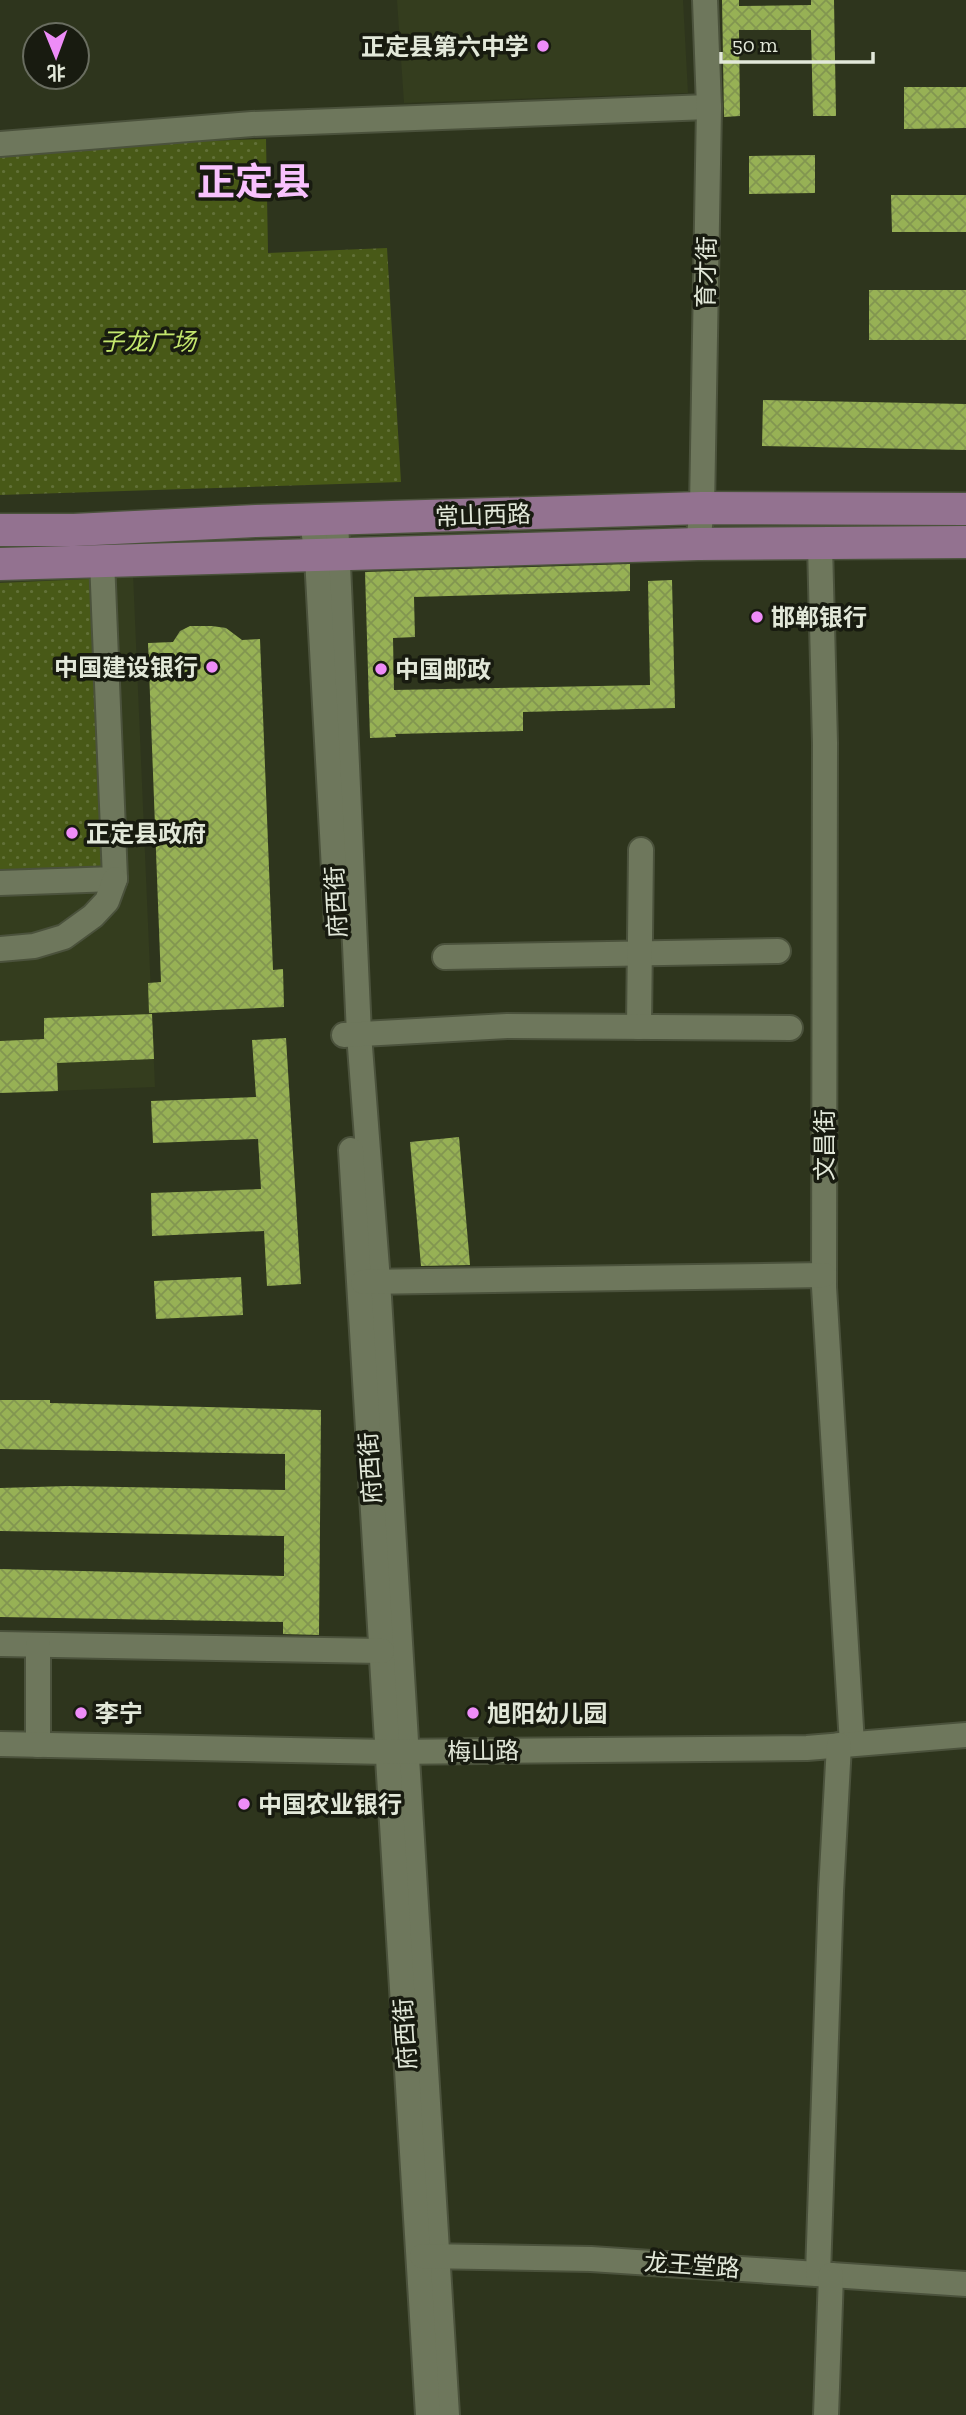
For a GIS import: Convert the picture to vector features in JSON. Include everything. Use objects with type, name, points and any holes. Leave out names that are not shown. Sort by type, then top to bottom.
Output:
[{"type":"main road","name":"常山西路","points":[[0,530],[74,530],[256,521],[702,508],[966,509]]},
{"type":"main road","name":"常山西路","points":[[0,564],[327,557],[698,544],[966,542]]},
{"type":"street","name":"育才街","points":[[698,544],[702,508],[709,107],[705,0]]},
{"type":"street","points":[[0,144],[252,124],[709,107]]},
{"type":"street","name":"府西街","points":[[324,521],[351,1035],[368,1282],[382,1651],[397,1751]]},
{"type":"street","name":"文昌街","points":[[820,545],[825,743],[824,1275],[846,1745],[831,1891],[824,2274],[826,2415]]},
{"type":"street","points":[[0,949],[34,946],[64,937],[93,916],[107,901],[115,879],[102,560]]},
{"type":"street","points":[[639,1027],[641,850]]},
{"type":"street","points":[[0,883],[115,879]]},
{"type":"street","points":[[445,957],[778,951]]},
{"type":"street","points":[[351,1035],[507,1026],[790,1028]]},
{"type":"street","points":[[447,2415],[428,2256],[368,1282],[824,1275]]},
{"type":"street","points":[[0,1644],[382,1651]]},
{"type":"street","points":[[38,1644],[38,1745]]},
{"type":"street","name":"梅山路","points":[[0,1744],[397,1751],[846,1745],[966,1735]]},
{"type":"street","points":[[428,2256],[428,2415]]},
{"type":"street","name":"龙王堂路","points":[[428,2256],[592,2259],[966,2284]]},
{"type":"shaded area","name":"正定县第六中学","points":[[397,0],[683,0],[688,93],[404,103]]},
{"type":"shaded area","name":"正定县政府","points":[[133,573],[155,1087],[0,1093],[0,579]]},
{"type":"green space","name":"子龙广场","points":[[266,139],[268,253],[387,248],[401,482],[0,495],[0,148]]},
{"type":"green space","points":[[90,579],[102,867],[0,871],[0,583]]},
{"type":"building","points":[[722,0],[739,0],[739,6],[811,5],[811,0],[834,0],[836,116],[813,116],[811,30],[739,30],[740,116],[724,117]]},
{"type":"building","points":[[904,87],[966,87],[966,128],[904,129]]},
{"type":"building","points":[[815,155],[815,193],[749,194],[749,156]]},
{"type":"building","points":[[891,195],[966,195],[966,232],[892,232]]},
{"type":"building","points":[[869,290],[966,290],[966,340],[869,340]]},
{"type":"building","points":[[763,400],[966,404],[966,450],[762,446]]},
{"type":"building","points":[[630,564],[630,591],[414,597],[415,637],[393,638],[394,690],[650,685],[648,581],[672,580],[675,708],[523,712],[523,731],[395,734],[396,737],[370,738],[365,572]]},
{"type":"building","points":[[190,626],[226,628],[242,640],[260,639],[273,970],[283,969],[284,1007],[149,1013],[148,983],[161,982],[148,643],[173,642],[180,631]]},
{"type":"building","points":[[152,1014],[154,1059],[57,1063],[58,1091],[0,1093],[0,1041],[44,1039],[44,1018]]},
{"type":"building","points":[[286,1038],[301,1284],[267,1286],[264,1231],[152,1236],[151,1193],[261,1189],[258,1139],[153,1143],[151,1101],[256,1097],[252,1040]]},
{"type":"building","points":[[459,1137],[470,1265],[421,1266],[410,1142]]},
{"type":"building","points":[[241,1277],[243,1315],[156,1319],[154,1281]]},
{"type":"building","points":[[0,1400],[321,1410],[319,1635],[283,1634],[283,1622],[0,1617],[0,1569],[284,1576],[284,1536],[0,1531],[0,1488],[69,1486],[285,1490],[285,1454],[0,1449]]},
{"type":"place","name":"正定县第六中学","points":[[543,46]]},
{"type":"place","name":"邯郸银行","points":[[757,617]]},
{"type":"place","name":"中国建设银行","points":[[212,667]]},
{"type":"place","name":"中国邮政","points":[[381,669]]},
{"type":"place","name":"正定县政府","points":[[72,833]]},
{"type":"place","name":"李宁","points":[[81,1713]]},
{"type":"place","name":"旭阳幼儿园","points":[[473,1713]]},
{"type":"place","name":"中国农业银行","points":[[244,1804]]},
{"type":"district","name":"正定县","points":[[254,182]]}]
